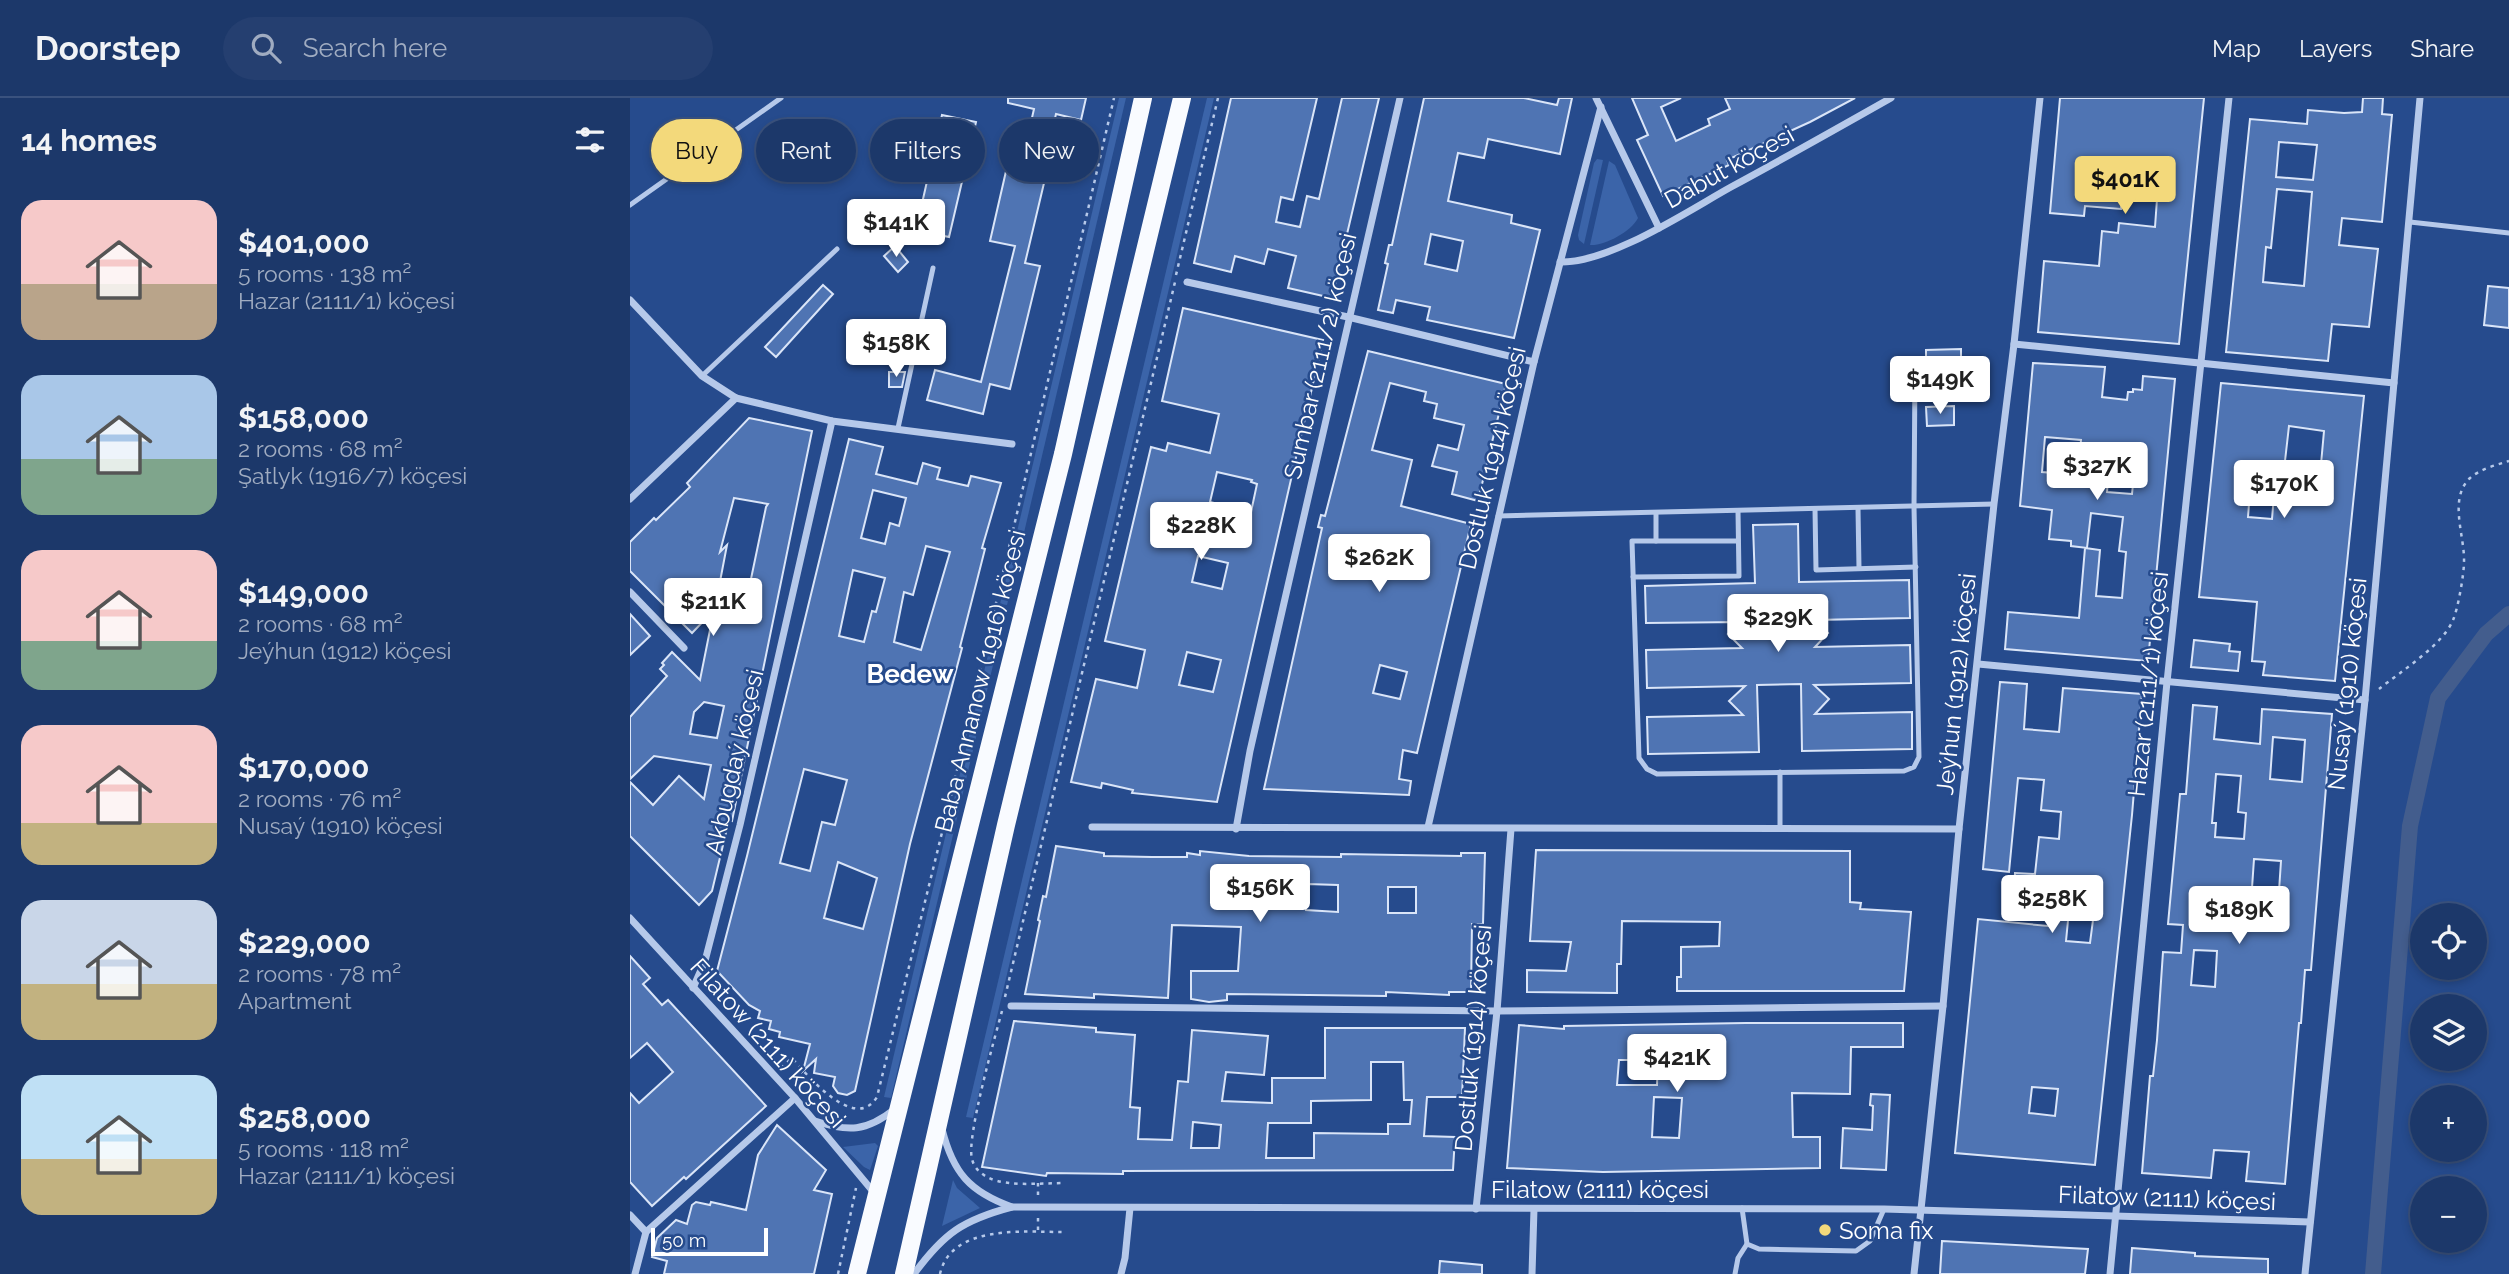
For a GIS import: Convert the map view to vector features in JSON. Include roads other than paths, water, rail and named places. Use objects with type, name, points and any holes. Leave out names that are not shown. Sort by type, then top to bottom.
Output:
[{"type":"main road","name":"Baba Annanow (1916) köçesi","points":[[857,1274],[1063,454],[1143,98]]},
{"type":"main road","points":[[904,1274],[1006,825],[1182,98]]},
{"type":"street","name":"Sumbar (2111/2) köçesi","points":[[1236,829],[1250,751],[1399,98]]},
{"type":"street","name":"Dabut köçesi","points":[[1596,98],[1659,228]]},
{"type":"street","name":"Dabut köçesi","points":[[1560,262],[1597,257],[1659,228],[1891,98]]},
{"type":"street","name":"Jeýhun (1912) köçesi","points":[[1914,1274],[1959,829],[2040,98]]},
{"type":"street","name":"Hazar (2111/1) köçesi","points":[[2110,1274],[2167,682],[2229,98]]},
{"type":"street","name":"Nusaý (1910) köçesi","points":[[2305,1274],[2365,700],[2420,98]]},
{"type":"street","name":"Dostluk (1914) köçesi","points":[[1428,827],[1534,362],[1601,107]]},
{"type":"street","points":[[1186,282],[1348,317],[1534,362]]},
{"type":"street","points":[[630,300],[702,376],[736,398],[832,421],[1012,444]]},
{"type":"street","points":[[2014,344],[2395,383]]},
{"type":"street","points":[[630,499],[736,398]]},
{"type":"street","name":"Akbugdaý köçesi","points":[[693,988],[705,961],[725,885],[832,421]]},
{"type":"street","points":[[630,592],[684,648]]},
{"type":"street","points":[[1978,664],[2365,700]]},
{"type":"street","points":[[1092,827],[1959,829]]},
{"type":"street","name":"Dostluk (1914) köçesi","points":[[1476,1209],[1497,1010],[1511,829]]},
{"type":"street","name":"Filatow (2111) köçesi","points":[[630,918],[814,1120],[876,1195]]},
{"type":"street","points":[[1011,1006],[1497,1010],[1943,1006]]},
{"type":"street","points":[[635,1274],[646,1232],[794,1098]]},
{"type":"street","points":[[814,1120],[836,1128],[852,1129],[869,1126],[898,1107]]},
{"type":"street","name":"Filatow (2111) köçesi","points":[[939,1118],[955,1165],[971,1186],[988,1198],[1013,1207],[1884,1209],[2310,1222]]},
{"type":"street","points":[[914,1274],[946,1237],[963,1224],[1013,1207]]},
{"type":"street","points":[[1121,1274],[1130,1208]]},
{"type":"street","points":[[1532,1274],[1534,1209]]},
{"type":"street","points":[[630,1215],[646,1232]]},
{"type":"lane","points":[[630,205],[781,98]]},
{"type":"lane","points":[[2410,222],[2509,233]]},
{"type":"lane","points":[[702,376],[836,249]]},
{"type":"lane","points":[[898,428],[933,268]]},
{"type":"lane","points":[[1738,541],[1632,541],[1639,758],[1647,769],[1657,774],[1904,771],[1914,768],[1919,757],[1914,507],[1915,367]]},
{"type":"lane","points":[[1498,516],[1994,504]]},
{"type":"lane","points":[[1815,509],[1816,570],[1916,566]]},
{"type":"lane","points":[[1858,509],[1859,568]]},
{"type":"lane","points":[[1633,578],[1739,576],[1738,511]]},
{"type":"lane","points":[[1656,513],[1656,541]]},
{"type":"lane","points":[[1780,772],[1780,827]]},
{"type":"lane","points":[[1735,1274],[1738,1258],[1747,1244],[1742,1208]]},
{"type":"lane","points":[[1747,1244],[1759,1249],[1856,1251],[1870,1241],[1884,1209]]},
{"type":"waterway","points":[[2373,1274],[2410,826],[2438,698],[2486,634],[2509,614]]},
{"type":"place","name":"Soma fix","points":[[1825,1230]]},
{"type":"district","name":"Bedew","points":[[910,674]]}]
